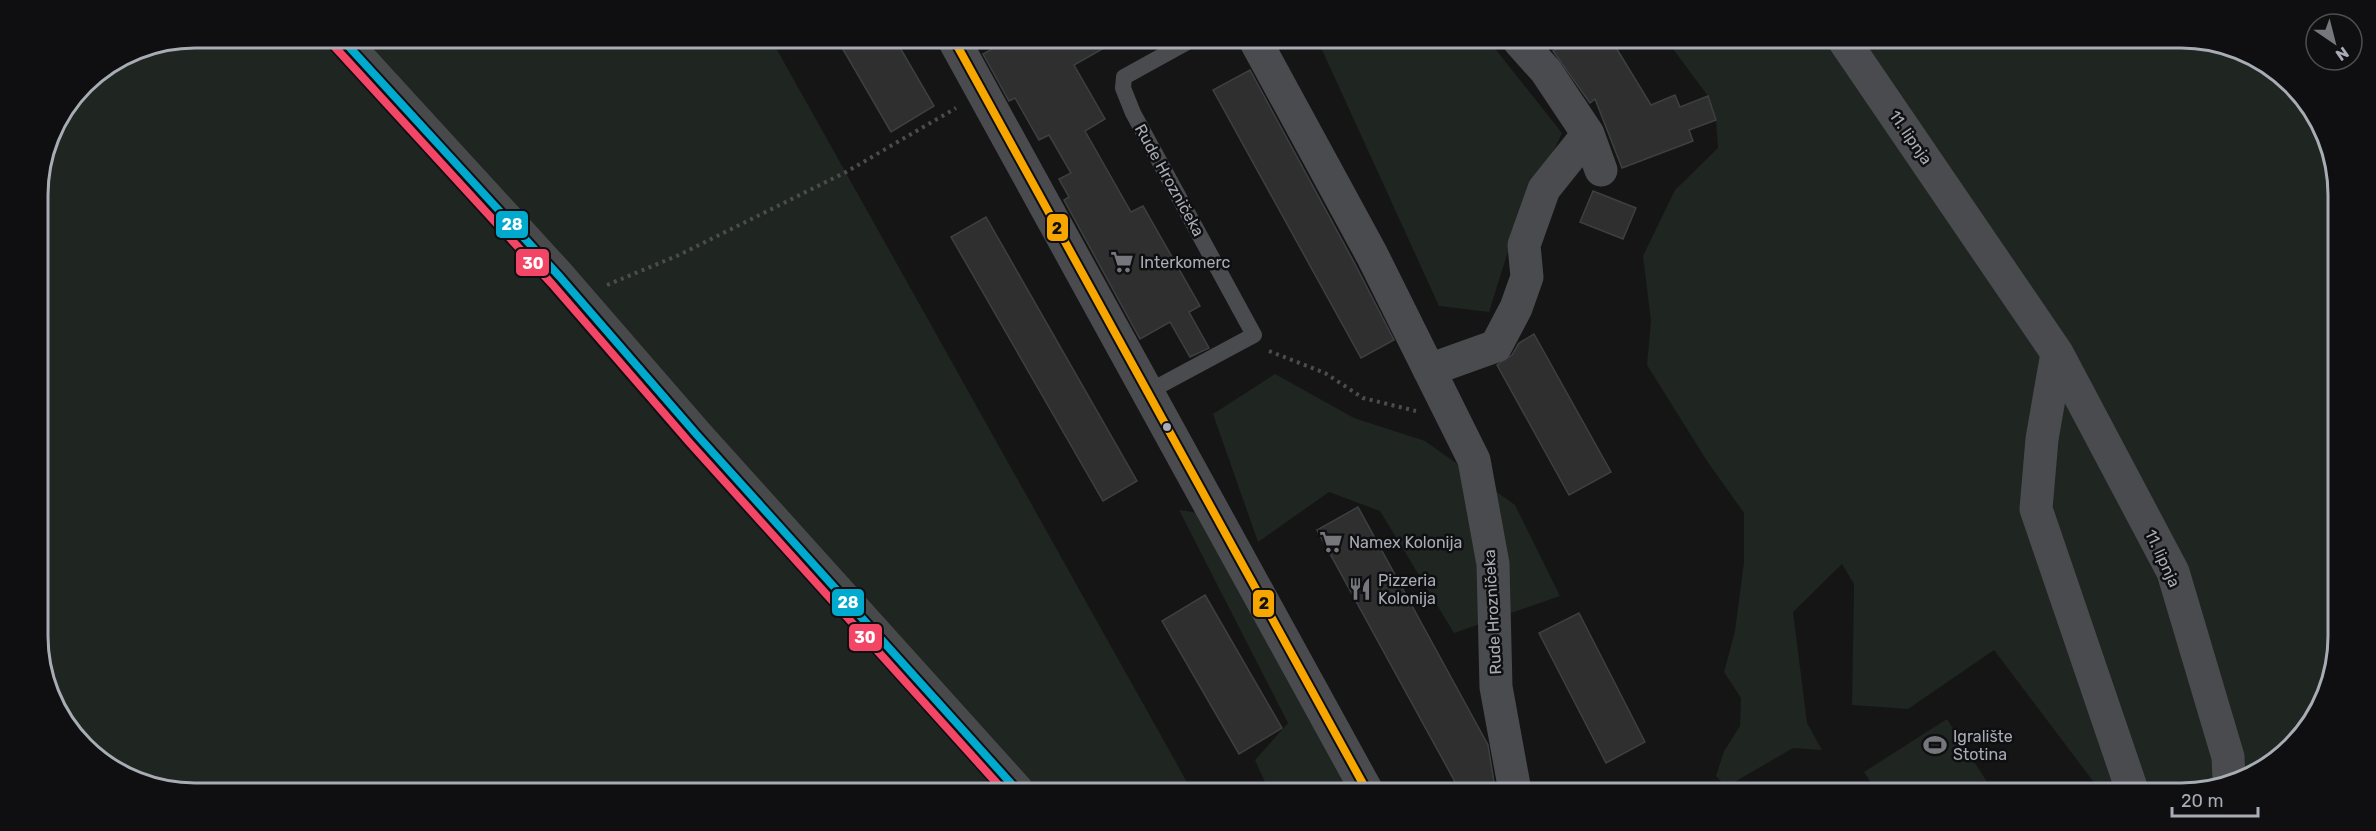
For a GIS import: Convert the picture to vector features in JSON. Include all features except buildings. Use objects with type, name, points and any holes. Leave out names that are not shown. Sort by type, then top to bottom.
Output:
[{"type":"main road","points":[[350,48],[577,297],[697,435],[1011,783]]},
{"type":"street","points":[[958,48],[1146,393],[1363,783]]},
{"type":"street","name":"Rude Hrozničeka","points":[[1259,48],[1372,255],[1474,460],[1493,564],[1496,687],[1514,783]]},
{"type":"street","points":[[1525,48],[1546,71],[1588,134],[1601,170]]},
{"type":"street","name":"11. lipnja","points":[[1849,48],[2057,353],[2173,572],[2228,757],[2229,775]]},
{"type":"street","points":[[1429,370],[1496,346],[1516,308],[1527,277],[1524,245],[1544,189],[1588,134]]},
{"type":"street","points":[[2057,353],[2042,439],[2036,509],[2130,783]]},
{"type":"lane","name":"Rude Hrozničeka","points":[[1177,48],[1124,77],[1123,88],[1133,113],[1254,335]]},
{"type":"lane","points":[[1146,393],[1254,335]]},
{"type":"path","points":[[577,297],[678,255],[836,177],[982,92]]},
{"type":"path","points":[[1254,335],[1267,350],[1325,374],[1363,398],[1403,409],[1452,417]]},
{"type":"shaded area","points":[[776,48],[1188,783],[195,783],[176,782],[148,775],[130,768],[98,747],[84,733],[63,701],[51,665],[48,646],[48,185],[53,157],[63,130],[78,106],[91,91],[113,73],[139,59],[176,49]]},
{"type":"shaded area","points":[[1321,48],[1495,48],[1562,133],[1510,245],[1489,312],[1439,306]]},
{"type":"shaded area","points":[[1672,48],[2200,49],[2237,59],[2270,78],[2285,91],[2298,106],[2313,130],[2327,176],[2328,636],[2327,655],[2317,692],[2303,718],[2285,740],[2254,763],[2219,778],[2191,783],[2094,783],[1994,650],[1908,709],[1852,705],[1854,584],[1842,564],[1793,612],[1807,723],[1822,750],[1793,748],[1733,783],[1722,783],[1716,776],[1724,751],[1740,726],[1741,698],[1724,672],[1735,631],[1744,562],[1744,513],[1707,461],[1647,365],[1651,321],[1643,256],[1675,190],[1718,148],[1716,120],[1708,96]]},
{"type":"shaded area","points":[[1275,374],[1354,418],[1425,441],[1515,505],[1560,596],[1454,633],[1380,511],[1329,492],[1258,542],[1213,414]]},
{"type":"shaded area","points":[[1179,510],[1199,513],[1350,783],[1265,783],[1255,760],[1288,723]]},
{"type":"shaded area","name":"Igralište Stotina","points":[[1947,719],[1988,783],[1871,783],[1864,772]]},
{"type":"transit line","name":"30","points":[[336,48],[552,284],[689,442],[997,783]]},
{"type":"transit line","name":"28","points":[[350,48],[560,277],[697,435],[1011,783]]},
{"type":"transit line","name":"2","points":[[958,48],[1363,783]]},
{"type":"place","name":"Interkomerc","points":[[1122,262]]},
{"type":"place","name":"Namex Kolonija","points":[[1331,542]]},
{"type":"place","name":"Pizzeria Kolonija","points":[[1360,589]]},
{"type":"place","name":"Igralište Stotina","points":[[1935,745]]}]
